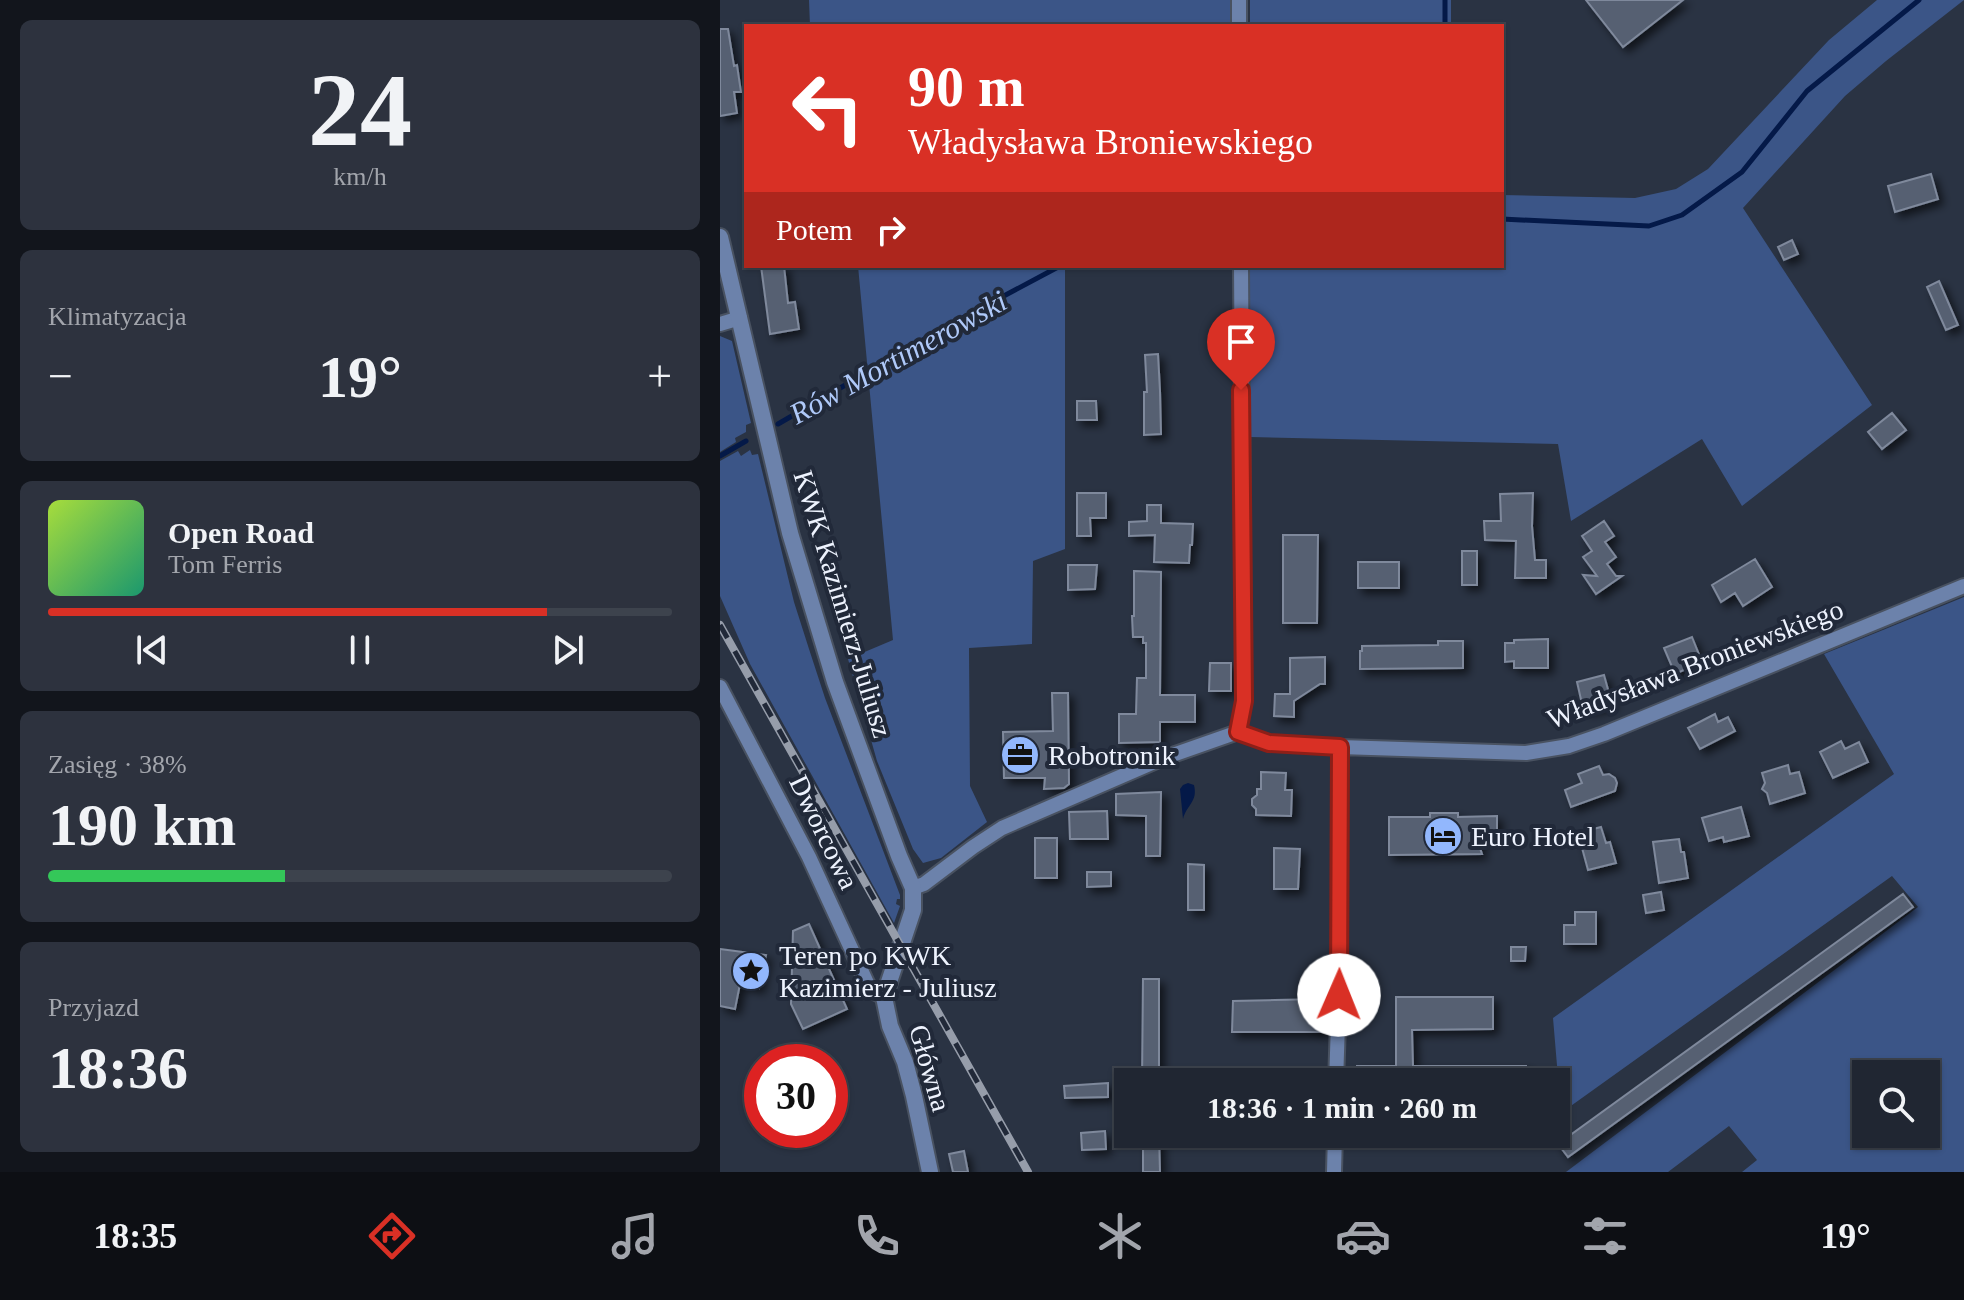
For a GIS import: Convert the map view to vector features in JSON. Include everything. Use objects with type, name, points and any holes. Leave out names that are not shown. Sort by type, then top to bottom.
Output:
[{"type":"street","points":[[1239,0],[1239,24]]},
{"type":"street","name":"KWK Kazimierz-Juliusz","points":[[720,237],[790,533],[830,667],[913,888]]},
{"type":"street","points":[[913,888],[924,884],[1002,828],[1161,759],[1238,732],[1244,701],[1241,268]]},
{"type":"street","points":[[720,324],[740,318]]},
{"type":"street","name":"Władysława Broniewskiego","points":[[1238,732],[1269,743],[1340,747],[1526,753],[1569,746],[1964,586]]},
{"type":"street","name":"Dworcowa","points":[[720,687],[809,857],[867,983],[872,991],[884,997]]},
{"type":"street","points":[[1336,1068],[1340,747]]},
{"type":"street","name":"Główna","points":[[913,888],[913,910],[884,997],[890,1026],[905,1062],[930,1172]]},
{"type":"street","points":[[1334,1172],[1335,1148]]},
{"type":"shaded area","points":[[809,0],[1230,0],[1230,24],[810,24]]},
{"type":"shaded area","points":[[1250,0],[1451,0],[1451,24],[1250,24]]},
{"type":"shaded area","points":[[1877,0],[1964,0],[1845,96],[1743,208],[1872,405],[1742,506],[1702,439],[1571,521],[1558,444],[1250,437],[1250,268],[1504,268],[1504,195],[1635,198],[1676,189],[1708,169],[1829,40]]},
{"type":"shaded area","points":[[858,268],[1065,268],[1065,549],[1033,561],[1032,644],[969,648],[970,786],[987,822],[941,858],[923,863],[913,849],[877,761],[848,659],[893,640]]},
{"type":"shaded area","points":[[720,336],[732,341],[751,423],[746,425],[746,432],[735,438],[736,442],[720,452]]},
{"type":"shaded area","points":[[750,450],[752,455],[758,454],[794,602],[825,698],[900,895],[894,923],[750,664],[720,596],[720,461],[738,451],[741,456]]},
{"type":"shaded area","points":[[1964,597],[1964,1172],[1742,1172],[1757,1160],[1729,1126],[1668,1172],[1566,1172],[1918,907],[1892,876],[1570,1107],[1570,1068],[1557,1068],[1553,1018],[1894,774],[1824,654]]},
{"type":"shaded area","points":[[1188,783],[1194,785],[1195,795],[1183,819],[1180,789]]},
{"type":"building","points":[[1586,0],[1683,0],[1623,47]]},
{"type":"building","points":[[720,29],[728,29],[741,92],[734,92],[737,113],[720,116]]},
{"type":"building","points":[[1931,174],[1938,199],[1895,212],[1888,186]]},
{"type":"building","points":[[1792,240],[1798,254],[1784,260],[1778,247]]},
{"type":"building","points":[[761,268],[784,268],[788,303],[795,302],[799,329],[770,334]]},
{"type":"building","points":[[1939,281],[1958,325],[1946,330],[1927,287]]},
{"type":"building","points":[[1158,354],[1161,434],[1144,435],[1144,392],[1147,392],[1145,355]]},
{"type":"building","points":[[1077,401],[1096,401],[1097,420],[1077,420]]},
{"type":"building","points":[[1892,413],[1906,430],[1882,449],[1868,432]]},
{"type":"building","points":[[1077,493],[1106,493],[1106,518],[1090,518],[1091,536],[1077,536]]},
{"type":"building","points":[[1533,493],[1535,560],[1546,560],[1546,578],[1515,578],[1516,541],[1485,540],[1484,521],[1501,521],[1500,494]]},
{"type":"building","points":[[1147,505],[1161,505],[1161,523],[1193,524],[1189,563],[1154,562],[1155,535],[1129,536],[1129,522],[1147,521]]},
{"type":"building","points":[[1604,521],[1614,536],[1605,542],[1616,557],[1607,564],[1616,576],[1622,576],[1596,594],[1583,575],[1597,576],[1583,557],[1592,551],[1582,536]]},
{"type":"building","points":[[1283,535],[1318,535],[1317,623],[1283,623]]},
{"type":"building","points":[[1462,551],[1477,551],[1477,585],[1462,585]]},
{"type":"building","points":[[1755,559],[1772,587],[1743,606],[1735,593],[1721,602],[1712,585]]},
{"type":"building","points":[[1358,562],[1399,562],[1399,588],[1358,588]]},
{"type":"building","points":[[1068,565],[1097,565],[1095,589],[1068,590]]},
{"type":"building","points":[[1134,571],[1161,572],[1160,695],[1195,695],[1195,722],[1160,722],[1160,742],[1119,743],[1119,714],[1136,714],[1137,678],[1146,678],[1146,643],[1143,643],[1143,637],[1133,637]]},
{"type":"building","points":[[1692,637],[1702,662],[1675,674],[1664,648]]},
{"type":"building","points":[[1548,639],[1548,668],[1514,668],[1514,661],[1505,662],[1505,643]]},
{"type":"building","points":[[1438,641],[1463,641],[1463,668],[1360,669],[1362,646],[1438,645]]},
{"type":"building","points":[[1325,657],[1325,684],[1320,684],[1294,701],[1294,717],[1274,716],[1275,694],[1290,694],[1290,658]]},
{"type":"building","points":[[1210,663],[1231,663],[1231,691],[1209,691]]},
{"type":"building","points":[[1604,675],[1612,704],[1586,710],[1577,682]]},
{"type":"building","points":[[1052,693],[1068,693],[1069,784],[1064,788],[1044,789],[1045,778],[1004,778],[1003,732],[1053,731]]},
{"type":"building","points":[[1715,714],[1718,722],[1728,717],[1735,731],[1700,749],[1688,728]]},
{"type":"building","points":[[1841,741],[1845,749],[1859,742],[1868,762],[1833,778],[1820,752]]},
{"type":"building","points":[[1788,765],[1790,774],[1799,772],[1805,793],[1770,804],[1767,793],[1762,789],[1765,783],[1762,773]]},
{"type":"building","points":[[1599,766],[1603,775],[1609,774],[1615,778],[1615,791],[1571,807],[1565,790],[1582,783],[1578,774]]},
{"type":"building","points":[[1261,772],[1286,773],[1285,790],[1292,790],[1291,816],[1256,815],[1252,799],[1257,795],[1257,789],[1261,789]]},
{"type":"building","points":[[1161,792],[1160,856],[1146,856],[1146,816],[1116,815],[1116,794]]},
{"type":"building","points":[[1741,807],[1749,836],[1724,842],[1723,837],[1709,841],[1702,818]]},
{"type":"building","points":[[1107,811],[1108,839],[1070,839],[1069,812]]},
{"type":"building","name":"Euro Hotel","points":[[1430,813],[1458,813],[1458,817],[1497,816],[1497,835],[1478,842],[1482,854],[1389,855],[1389,817],[1430,817]]},
{"type":"building","points":[[1601,827],[1606,843],[1610,842],[1616,863],[1588,870],[1578,833]]},
{"type":"building","points":[[1035,838],[1057,838],[1057,878],[1035,878]]},
{"type":"building","points":[[1679,839],[1688,878],[1659,883],[1653,842]]},
{"type":"building","points":[[1274,848],[1300,849],[1298,889],[1274,889]]},
{"type":"building","points":[[1188,864],[1204,865],[1204,910],[1188,910]]},
{"type":"building","points":[[1087,872],[1111,872],[1111,886],[1087,887]]},
{"type":"building","points":[[1661,892],[1664,910],[1646,913],[1643,895]]},
{"type":"building","points":[[1903,894],[1913,907],[1568,1157],[1561,1148],[1570,1148],[1570,1135]]},
{"type":"building","points":[[1575,912],[1596,912],[1596,944],[1564,944],[1564,925],[1575,925]]},
{"type":"building","points":[[809,924],[847,1009],[803,1029],[791,1004],[793,931]]},
{"type":"building","points":[[1511,947],[1526,947],[1525,961],[1511,961]]},
{"type":"building","points":[[720,949],[766,955],[759,988],[740,984],[735,1009],[720,1006]]},
{"type":"building","points":[[1143,979],[1159,979],[1159,1068],[1142,1068]]},
{"type":"building","points":[[1396,997],[1493,997],[1493,1029],[1412,1030],[1413,1066],[1526,1068],[1357,1068],[1396,1066]]},
{"type":"building","points":[[1322,999],[1323,1032],[1232,1032],[1233,1001]]},
{"type":"building","points":[[1108,1083],[1108,1097],[1065,1098],[1064,1086]]},
{"type":"building","points":[[1105,1131],[1106,1149],[1082,1150],[1081,1133]]},
{"type":"building","points":[[1143,1148],[1159,1148],[1160,1172],[1143,1172]]},
{"type":"building","points":[[964,1151],[968,1172],[953,1172],[949,1154]]},
{"type":"waterway","points":[[1445,0],[1445,24]]},
{"type":"waterway","name":"Rów Mortimerowski","points":[[1504,219],[1649,226],[1682,215],[1742,172],[1807,91],[1919,0]]},
{"type":"waterway","name":"Rów Mortimerowski","points":[[778,424],[942,329],[1056,268]]},
{"type":"waterway","name":"Rów Mortimerowski","points":[[720,456],[746,441]]},
{"type":"railway","points":[[720,625],[1028,1172]]},
{"type":"place","name":"Robotronik","points":[[1020,755]]},
{"type":"place","name":"Euro Hotel","points":[[1443,836]]},
{"type":"place","name":"Teren po KWK Kazimierz - Juliusz","points":[[751,971]]},
{"type":"route","points":[[1241,390],[1244,701],[1238,732],[1269,743],[1340,747],[1339,995]]}]
